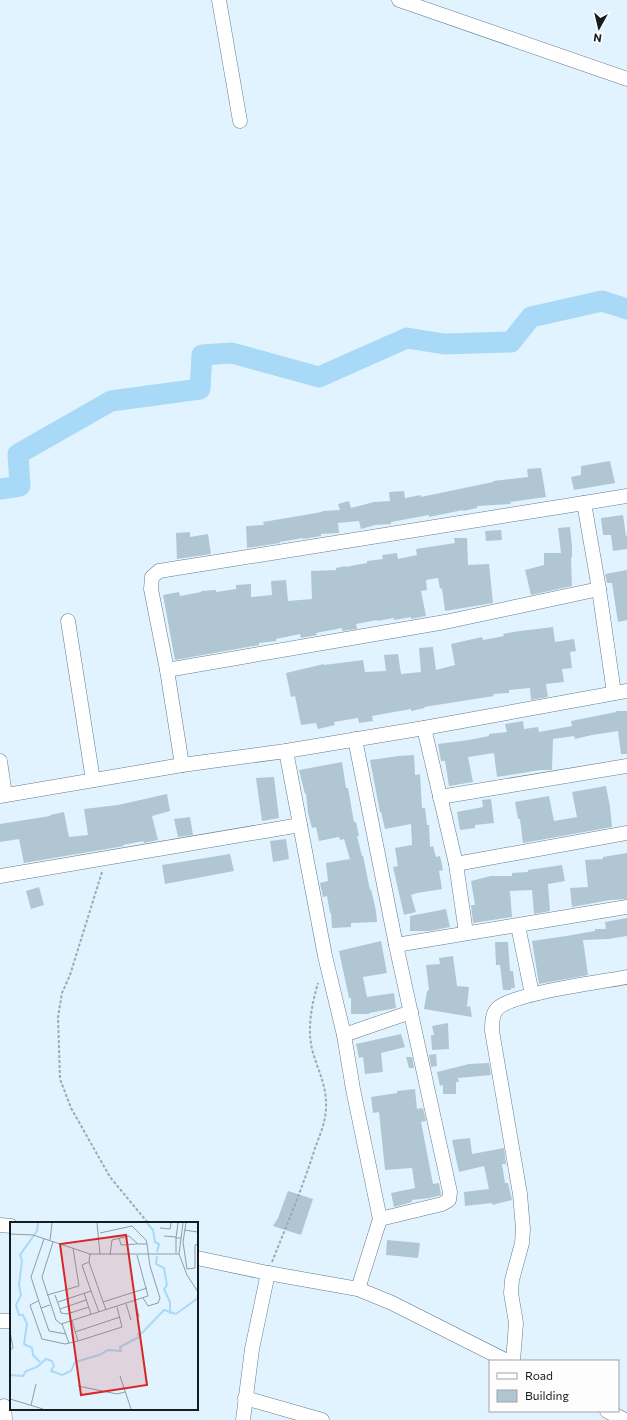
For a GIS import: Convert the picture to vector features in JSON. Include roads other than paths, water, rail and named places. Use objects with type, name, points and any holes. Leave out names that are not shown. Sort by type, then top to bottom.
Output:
[{"type":"street","points":[[219,0],[240,121]]},
{"type":"street","points":[[399,0],[627,80]]},
{"type":"street","points":[[182,765],[167,670],[151,589],[152,577],[159,571],[627,496]]},
{"type":"street","points":[[0,761],[2,796],[182,765],[355,740],[621,692],[599,589],[584,503]]},
{"type":"street","points":[[167,670],[445,622],[599,589]]},
{"type":"street","points":[[68,621],[92,780]]},
{"type":"street","points":[[424,728],[456,864],[466,933]]},
{"type":"street","points":[[355,740],[396,945],[450,1192],[448,1200],[442,1204],[380,1220]]},
{"type":"street","points":[[286,751],[324,956],[344,1035],[353,1089],[380,1220],[358,1289]]},
{"type":"street","points":[[440,797],[627,766]]},
{"type":"street","points":[[0,876],[300,825]]},
{"type":"street","points":[[456,864],[627,833]]},
{"type":"street","points":[[396,945],[627,907]]},
{"type":"street","points":[[518,926],[532,994]]},
{"type":"street","points":[[513,1360],[516,1323],[511,1293],[512,1280],[522,1243],[523,1229],[520,1194],[492,1031],[493,1017],[498,1008],[507,1002],[532,994],[627,977]]},
{"type":"street","points":[[344,1035],[411,1012]]},
{"type":"street","points":[[0,1225],[10,1226]]},
{"type":"street","points":[[198,1258],[268,1273],[358,1289],[392,1303],[505,1360]]},
{"type":"street","points":[[242,1420],[252,1348],[268,1273]]},
{"type":"street","points":[[245,1398],[322,1420]]},
{"type":"street","points":[[609,1412],[625,1420]]},
{"type":"waterway","points":[[0,489],[20,486],[18,454],[111,401],[200,389],[202,355],[232,353],[319,377],[407,338],[444,344],[511,342],[531,317],[602,301],[627,309]]}]
